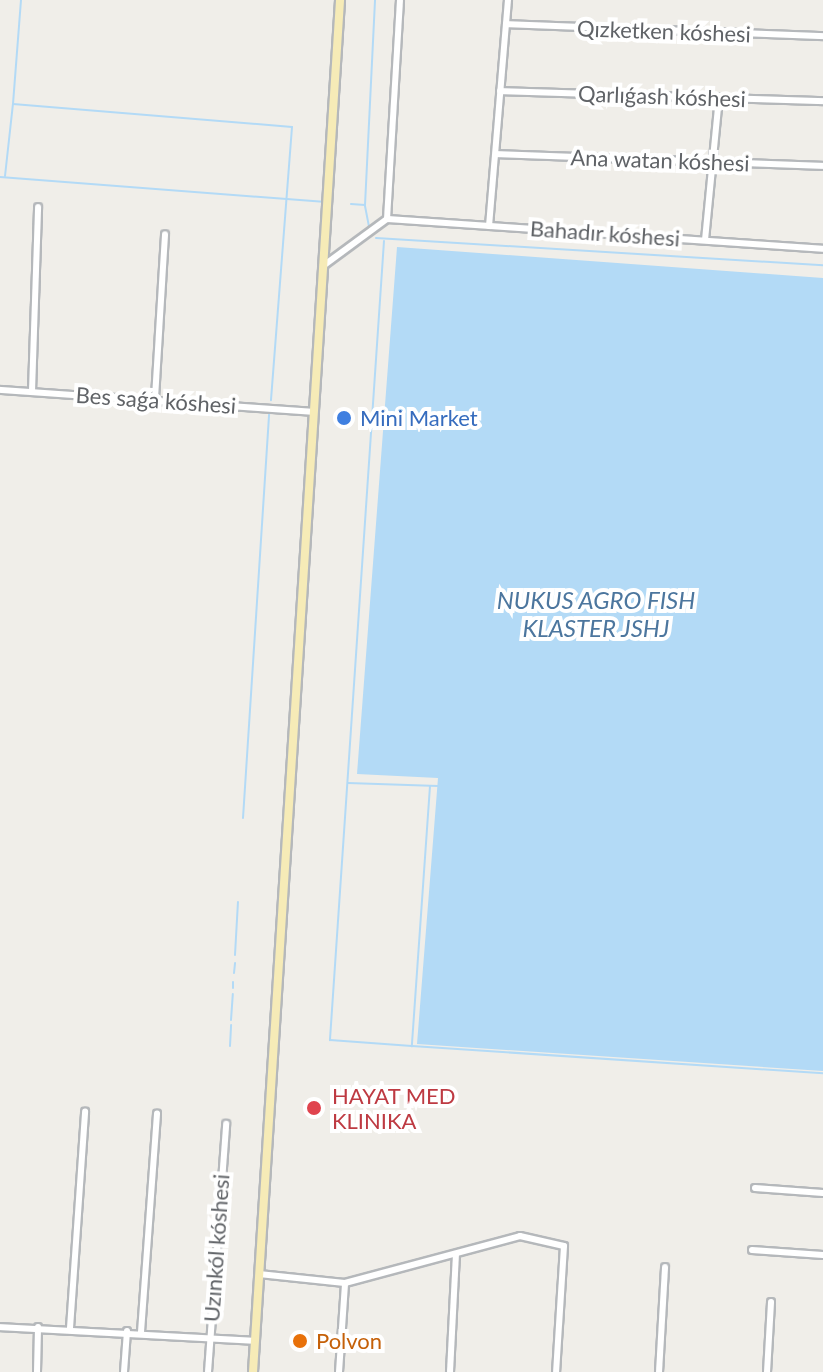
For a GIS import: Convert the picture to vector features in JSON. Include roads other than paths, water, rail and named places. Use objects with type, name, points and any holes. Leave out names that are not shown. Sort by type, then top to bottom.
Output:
[{"type":"main road","points":[[253,1372],[326,177],[340,0]]},
{"type":"street","points":[[321,267],[387,219],[400,0]]},
{"type":"street","points":[[489,226],[508,0]]},
{"type":"street","name":"Qızketken kóshesi","points":[[506,24],[823,36]]},
{"type":"street","name":"Qarlıǵash kóshesi","points":[[500,91],[823,101]]},
{"type":"street","points":[[705,240],[719,98]]},
{"type":"street","name":"Ana watan kóshesi","points":[[497,154],[823,166]]},
{"type":"street","points":[[32,391],[38,207]]},
{"type":"street","name":"Bahadır kóshesi","points":[[387,219],[823,249]]},
{"type":"street","points":[[155,398],[165,234]]},
{"type":"street","name":"Bes saǵa kóshesi","points":[[0,390],[155,398],[312,412]]},
{"type":"street","points":[[70,1328],[85,1112]]},
{"type":"street","points":[[141,1332],[157,1114]]},
{"type":"street","name":"Uzınkól kóshesi","points":[[208,1372],[226,1124]]},
{"type":"street","points":[[755,1188],[823,1193]]},
{"type":"street","points":[[259,1274],[345,1283],[520,1236],[564,1246],[556,1372]]},
{"type":"street","points":[[752,1250],[823,1255]]},
{"type":"street","points":[[450,1372],[456,1255]]},
{"type":"street","points":[[659,1372],[665,1267]]},
{"type":"street","points":[[339,1372],[345,1283]]},
{"type":"street","points":[[767,1372],[771,1302]]},
{"type":"street","points":[[0,1327],[127,1331],[255,1341]]},
{"type":"street","points":[[37,1372],[38,1327]]},
{"type":"street","points":[[124,1372],[127,1331]]},
{"type":"water","name":"NUKUS AGRO FISH KLASTER JSHJ","points":[[397,247],[823,278],[823,1071],[417,1044],[438,778],[357,774]]},
{"type":"waterway","points":[[21,0],[13,104],[292,127],[271,400]]},
{"type":"waterway","points":[[351,204],[365,205],[375,0]]},
{"type":"waterway","points":[[5,176],[13,104]]},
{"type":"waterway","points":[[0,177],[326,202]]},
{"type":"waterway","points":[[365,206],[369,227]]},
{"type":"waterway","points":[[376,238],[823,265]]},
{"type":"waterway","points":[[384,241],[330,1040],[412,1046]]},
{"type":"waterway","points":[[243,818],[269,413]]},
{"type":"waterway","points":[[348,783],[438,786]]},
{"type":"waterway","points":[[430,786],[412,1046],[823,1073]]},
{"type":"waterway","points":[[235,955],[238,902]]},
{"type":"waterway","points":[[234,973],[235,963]]},
{"type":"waterway","points":[[233,982],[233,988]]},
{"type":"waterway","points":[[231,1020],[233,994]]},
{"type":"waterway","points":[[230,1046],[231,1025]]},
{"type":"place","name":"Mini Market","points":[[344,418]]},
{"type":"place","name":"HAYAT MED KLINIKA","points":[[314,1108]]},
{"type":"place","name":"Polvon","points":[[300,1341]]}]
